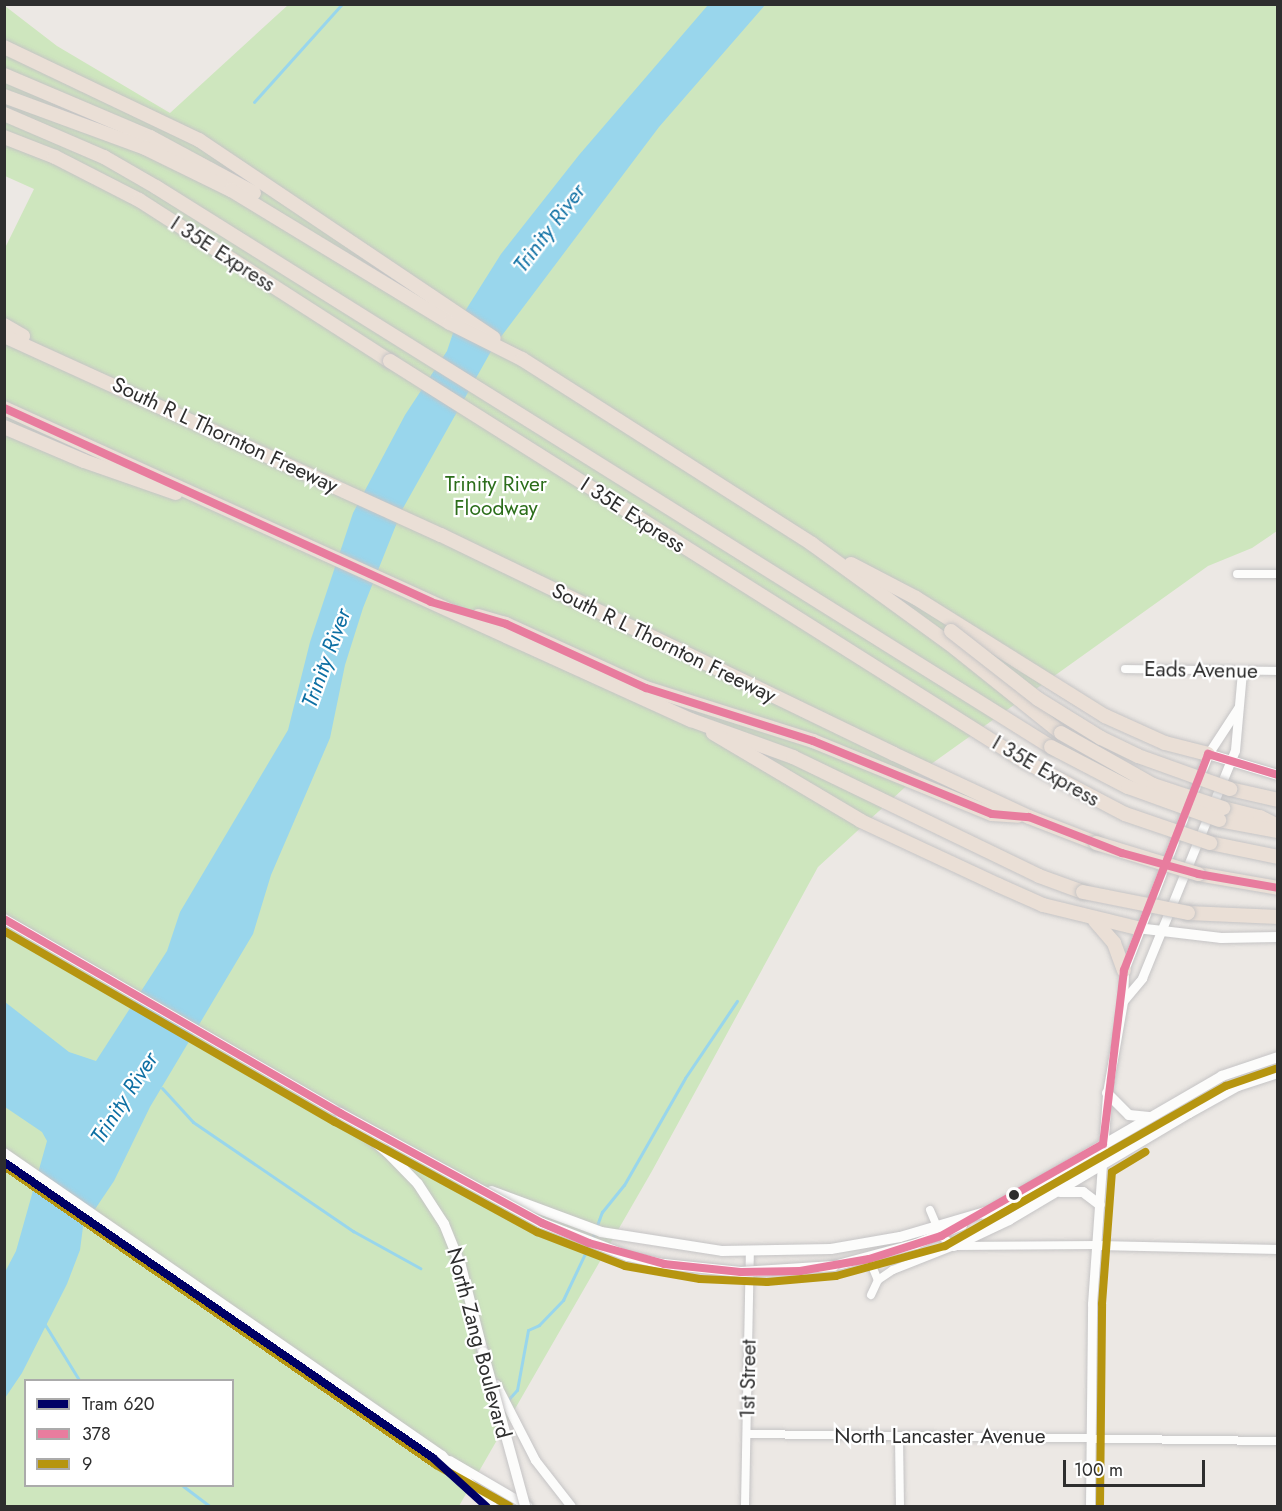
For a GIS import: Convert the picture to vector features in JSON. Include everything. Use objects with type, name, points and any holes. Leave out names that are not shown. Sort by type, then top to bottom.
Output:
[{"type":"highway","points":[[4,47],[199,140],[250,172],[453,307],[522,359],[812,544],[955,648],[1080,746],[1153,784],[1221,814],[1260,816],[1278,826]]},
{"type":"highway","points":[[4,75],[230,178],[308,228],[362,269],[450,323],[522,359]]},
{"type":"highway","points":[[4,96],[147,142]]},
{"type":"highway","points":[[4,114],[104,157],[156,187],[1051,747],[1146,795],[1278,831]]},
{"type":"highway","name":"I 35E Express","points":[[4,137],[55,157],[139,200],[317,316],[1034,766],[1125,814],[1210,843],[1278,857]]},
{"type":"highway","points":[[4,325],[64,360]]},
{"type":"highway","points":[[4,336],[64,360]]},
{"type":"highway","name":"South R L Thornton Freeway","points":[[64,360],[441,535],[1029,817],[1096,843],[1198,874],[1278,888]]},
{"type":"highway","points":[[4,408],[691,720],[794,757],[1039,876],[1083,892],[1188,913],[1278,917]]},
{"type":"highway","points":[[4,427],[147,484],[208,502]]},
{"type":"highway","points":[[812,544],[876,577],[1105,716],[1165,743],[1208,754]]},
{"type":"highway","points":[[876,577],[1059,713],[1138,756],[1230,789],[1278,800]]},
{"type":"highway","points":[[431,602],[506,624],[646,688],[761,722],[992,814],[1029,817]]},
{"type":"highway","points":[[691,720],[774,772],[914,846],[1043,905],[1093,920],[1137,928]]},
{"type":"highway","points":[[1093,920],[1114,943],[1124,970]]},
{"type":"main road","points":[[1208,754],[1278,776]]},
{"type":"main road","points":[[4,919],[340,1113],[465,1181],[589,1243],[664,1264],[741,1272],[834,1266],[869,1259],[989,1211],[1222,1077],[1278,1057]]},
{"type":"main road","points":[[1137,928],[1157,932],[1235,938],[1278,937]]},
{"type":"main road","points":[[954,1246],[1056,1192],[1238,1086],[1278,1073]]},
{"type":"main road","points":[[1107,1094],[1129,1115],[1149,1117]]},
{"type":"main road","name":"North Zang Boulevard","points":[[340,1113],[388,1153],[435,1208],[461,1266],[527,1506]]},
{"type":"main road","points":[[4,1153],[442,1456],[492,1506]]},
{"type":"main road","points":[[465,1181],[562,1220],[650,1243],[750,1251],[831,1249],[939,1232]]},
{"type":"main road","points":[[1056,1192],[1083,1192],[1100,1205]]},
{"type":"street","points":[[1237,574],[1278,574]]},
{"type":"street","name":"Eads Avenue","points":[[1125,669],[1278,671]]},
{"type":"street","points":[[1123,1001],[1142,978],[1157,932],[1230,760],[1238,735],[1242,671]]},
{"type":"street","points":[[1090,1506],[1092,1304],[1107,1094],[1123,1001],[1124,970],[1137,928],[1208,754],[1238,708]]},
{"type":"street","points":[[930,1210],[939,1232],[954,1246]]},
{"type":"street","points":[[871,1295],[878,1280],[901,1266],[954,1246],[1098,1245],[1278,1249]]},
{"type":"street","name":"1st Street","points":[[745,1506],[750,1251]]},
{"type":"street","points":[[869,1259],[878,1280]]},
{"type":"street","points":[[483,1352],[513,1424],[570,1506]]},
{"type":"street","name":"North Lancaster Avenue","points":[[747,1434],[1278,1441]]},
{"type":"street","points":[[899,1436],[900,1506]]},
{"type":"street","points":[[442,1456],[527,1506]]},
{"type":"green space","name":"Trinity River Floodway","points":[[288,5],[1277,5],[1277,531],[1252,548],[1208,566],[927,767],[818,867],[652,1171],[459,1506],[5,1506],[4,250],[34,189],[5,176],[5,6],[57,46],[170,113]]},
{"type":"water","name":"Trinity River","points":[[708,5],[765,5],[659,127],[494,346],[402,510],[363,608],[345,665],[330,738],[271,875],[253,934],[150,1107],[114,1181],[83,1227],[80,1250],[67,1284],[22,1373],[5,1398],[5,1272],[16,1251],[47,1141],[42,1132],[5,1107],[5,1002],[69,1052],[96,1061],[167,951],[180,912],[288,730],[310,642],[353,513],[405,415],[447,351],[455,327],[501,254],[579,155]]},
{"type":"waterway","points":[[254,102],[342,4]]},
{"type":"waterway","points":[[592,1239],[602,1212],[624,1185],[685,1078],[737,1001]]},
{"type":"waterway","points":[[162,1088],[193,1122],[353,1231],[420,1268]]},
{"type":"waterway","points":[[528,1330],[539,1325],[563,1300],[589,1245]]},
{"type":"waterway","points":[[44,1323],[78,1379]]},
{"type":"waterway","points":[[507,1401],[517,1390],[528,1330]]},
{"type":"waterway","points":[[184,1487],[210,1506]]},
{"type":"tram line","name":"620","points":[[4,1162],[433,1458],[486,1506]]},
{"type":"transit line","name":"378","points":[[4,408],[431,602],[506,624],[646,688],[813,741],[992,814],[1029,817],[1122,853],[1198,874],[1278,888]]},
{"type":"transit line","name":"378","points":[[4,919],[340,1113],[542,1223],[589,1243],[664,1264],[741,1272],[800,1271],[869,1259],[941,1236],[1103,1144],[1124,970],[1208,754],[1278,775]]},
{"type":"transit line","name":"9","points":[[4,931],[335,1122],[537,1232],[625,1266],[700,1279],[767,1282],[836,1276],[945,1246],[1226,1086],[1278,1068]]},
{"type":"transit line","name":"9","points":[[1100,1506],[1102,1304],[1112,1172],[1145,1152]]},
{"type":"transit line","name":"9","points":[[4,1166],[436,1465],[509,1506]]}]
